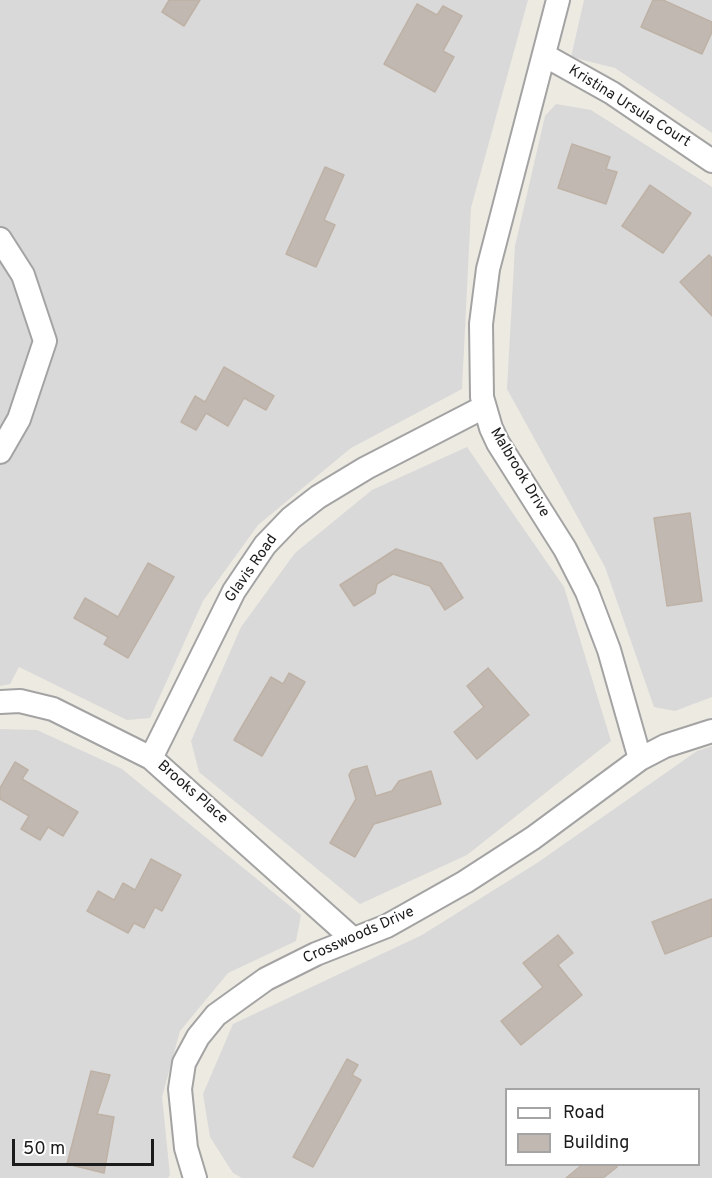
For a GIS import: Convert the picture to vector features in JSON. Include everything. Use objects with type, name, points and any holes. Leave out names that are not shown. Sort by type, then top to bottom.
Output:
[{"type":"street","name":"Malbrook Drive","points":[[558,0],[488,269],[481,324],[484,407],[498,443],[565,549],[587,592],[609,650],[640,759]]},
{"type":"street","name":"Kristina Ursula Court","points":[[544,55],[612,93],[712,161]]},
{"type":"street","points":[[0,238],[23,275],[45,340],[19,419],[0,452]]},
{"type":"street","name":"Glavis Road","points":[[151,758],[234,591],[265,545],[291,518],[318,497],[366,468],[484,407]]},
{"type":"street","name":"Brooks Place","points":[[0,702],[20,701],[53,709],[151,758],[353,939]]},
{"type":"street","name":"Crosswoods Drive","points":[[195,1178],[186,1148],[180,1089],[184,1063],[198,1037],[216,1014],[266,979],[412,913],[465,882],[533,838],[640,759],[665,746],[712,731]]},
{"type":"shaded area","points":[[0,0],[528,0],[471,208],[462,389],[351,448],[258,525],[203,601],[150,718],[127,720],[19,667],[10,684],[0,686]]},
{"type":"shaded area","points":[[584,0],[712,0],[712,133],[615,68],[571,57]]},
{"type":"shaded area","points":[[556,104],[591,110],[712,187],[712,697],[675,711],[654,707],[605,567],[507,389],[515,246],[545,116]]},
{"type":"shaded area","points":[[467,447],[564,587],[611,741],[467,855],[360,904],[199,772],[191,741],[241,627],[295,553],[372,490]]},
{"type":"shaded area","points":[[0,729],[37,730],[122,769],[301,915],[296,941],[228,973],[180,1031],[162,1097],[170,1175],[168,1178],[0,1178]]},
{"type":"shaded area","points":[[712,746],[712,1178],[242,1178],[233,1173],[210,1137],[203,1094],[233,1024],[422,935],[537,863],[697,751]]},
{"type":"building","points":[[169,0],[200,0],[184,26],[162,12]]},
{"type":"building","points":[[653,0],[663,0],[712,22],[712,32],[702,54],[641,27]]},
{"type":"building","points":[[417,4],[437,15],[443,6],[462,16],[443,51],[454,57],[435,92],[384,64]]},
{"type":"building","points":[[572,144],[610,157],[606,169],[617,172],[606,204],[558,188]]},
{"type":"building","points":[[325,167],[344,175],[324,220],[335,225],[316,267],[286,254]]},
{"type":"building","points":[[650,185],[691,213],[663,253],[622,226]]},
{"type":"building","points":[[709,255],[712,258],[712,316],[680,282]]},
{"type":"building","points":[[224,367],[274,396],[266,410],[244,398],[228,426],[206,413],[196,430],[181,422],[195,396],[205,402]]},
{"type":"building","points":[[690,513],[702,601],[667,606],[654,518]]},
{"type":"building","points":[[396,549],[441,563],[463,598],[445,610],[430,586],[393,574],[377,584],[375,593],[354,606],[340,585]]},
{"type":"building","points":[[148,563],[174,577],[128,658],[104,644],[108,637],[74,618],[85,598],[118,617]]},
{"type":"building","points":[[488,668],[529,715],[477,759],[454,732],[484,707],[467,686]]},
{"type":"building","points":[[289,673],[305,682],[262,756],[234,740],[271,677],[283,684]]},
{"type":"building","points":[[15,762],[28,770],[22,779],[78,812],[63,836],[48,827],[40,840],[21,829],[29,816],[0,799],[0,788]]},
{"type":"building","points":[[367,766],[376,796],[392,791],[399,781],[431,771],[441,804],[374,824],[355,857],[330,843],[356,799],[349,775],[352,770]]},
{"type":"building","points":[[151,859],[181,875],[162,911],[155,907],[144,928],[134,923],[128,933],[87,911],[98,891],[114,900],[123,883],[135,890]]},
{"type":"building","points":[[712,899],[712,936],[665,954],[652,922]]},
{"type":"building","points":[[558,935],[573,953],[558,965],[582,995],[521,1045],[501,1021],[543,987],[523,963]]},
{"type":"building","points":[[347,1059],[358,1065],[352,1075],[361,1080],[313,1167],[293,1157]]},
{"type":"building","points":[[91,1071],[110,1075],[97,1114],[114,1117],[104,1173],[67,1164]]},
{"type":"building","points":[[581,1166],[617,1167],[603,1178],[566,1178]]}]
